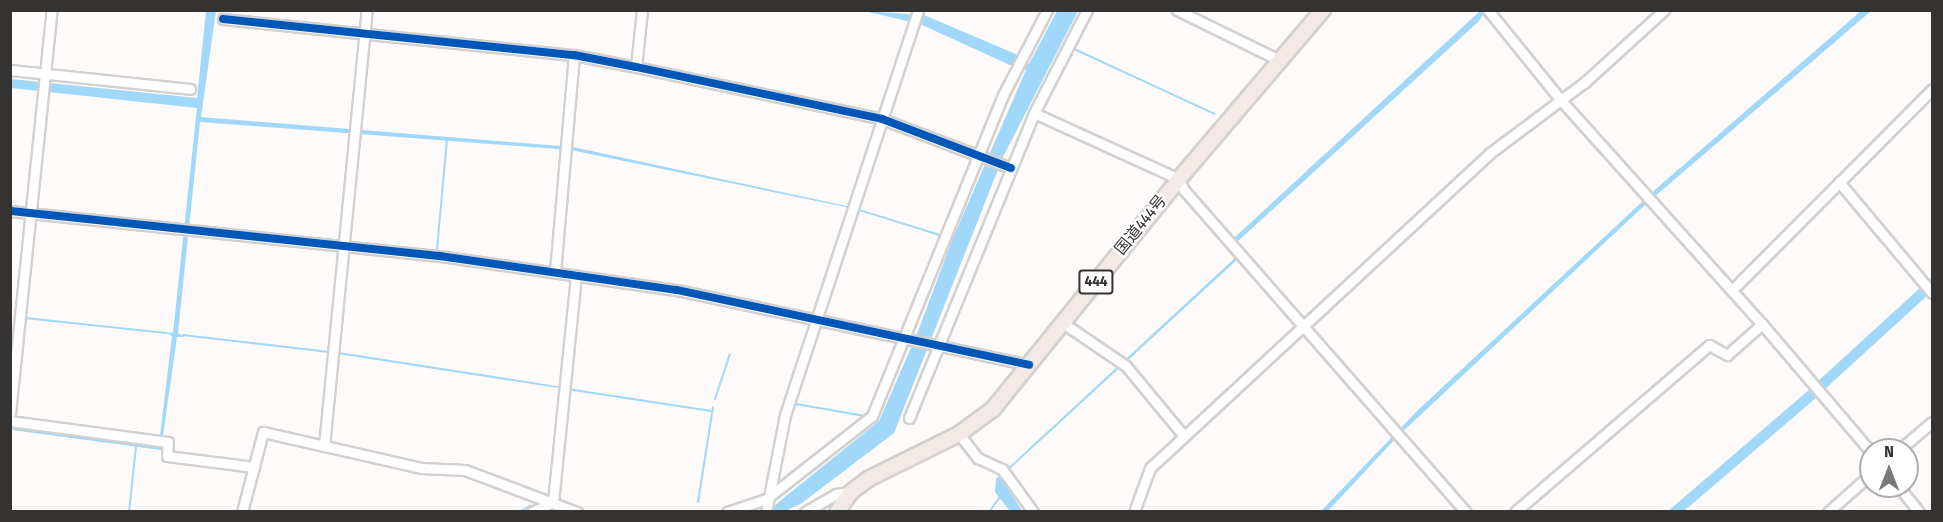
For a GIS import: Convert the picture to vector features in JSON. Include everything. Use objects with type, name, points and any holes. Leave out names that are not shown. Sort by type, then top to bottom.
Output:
[{"type":"highway","name":"国道444号","points":[[837,512],[851,492],[885,469],[959,434],[993,409],[1179,179],[1323,10]]},
{"type":"street","points":[[10,412],[52,10]]},
{"type":"street","points":[[324,446],[367,10]]},
{"type":"street","points":[[636,67],[642,10]]},
{"type":"street","points":[[727,512],[766,499],[872,416],[982,157],[1003,95],[1047,10]]},
{"type":"street","points":[[909,418],[1007,166],[1087,10]]},
{"type":"street","points":[[1177,10],[1279,60]]},
{"type":"street","points":[[1134,512],[1150,468],[1490,153],[1559,98],[1585,82],[1664,10]]},
{"type":"street","points":[[1488,11],[1559,98],[1762,324],[1859,439]]},
{"type":"street","points":[[766,512],[766,499],[785,415],[917,12]]},
{"type":"street","points":[[223,19],[574,55],[882,119],[1007,166]]},
{"type":"street","points":[[555,272],[574,55]]},
{"type":"street","points":[[10,70],[45,83],[190,89]]},
{"type":"street","points":[[1732,290],[1932,89]]},
{"type":"street","points":[[1034,112],[1179,179],[1236,250],[1466,512]]},
{"type":"street","points":[[1839,182],[1929,289]]},
{"type":"street","points":[[10,211],[344,245],[677,290],[1029,365]]},
{"type":"street","points":[[553,502],[576,275]]},
{"type":"street","points":[[1063,323],[1123,363],[1184,436]]},
{"type":"street","points":[[1515,512],[1709,345],[1727,355],[1762,324]]},
{"type":"street","points":[[10,421],[168,442],[167,456],[254,467]]},
{"type":"street","points":[[1913,438],[1932,422]]},
{"type":"street","points":[[243,512],[263,432],[421,468],[465,470],[577,512]]},
{"type":"street","points":[[959,434],[978,458],[1004,472],[1033,512]]},
{"type":"street","points":[[1828,512],[1859,485]]},
{"type":"street","points":[[805,512],[836,494],[851,492]]},
{"type":"street","points":[[1908,498],[1919,512]]},
{"type":"street","points":[[532,512],[553,502]]},
{"type":"water","points":[[206,11],[216,11],[201,117],[573,147],[856,208],[953,238],[1026,70],[1021,67],[1024,62],[1029,64],[1057,11],[1078,11],[1003,157],[894,433],[802,503],[786,511],[760,511],[775,505],[879,421],[917,334],[952,240],[850,208],[571,150],[200,122],[178,333],[185,337],[177,337],[161,450],[12,430],[16,427],[159,444],[172,336],[165,332],[173,333],[197,108],[11,88],[11,79],[197,98]]},
{"type":"water","points":[[864,11],[924,15],[1018,55],[1012,66],[920,24]]},
{"type":"water","points":[[1480,11],[1486,11],[1478,22],[1237,242],[1239,258],[1001,477],[1022,511],[1010,511],[995,492],[996,479],[1236,257],[1234,238]]},
{"type":"water","points":[[1861,11],[1871,11],[1646,204],[1398,436],[1328,511],[1320,512],[1418,410],[1657,188]]},
{"type":"water","points":[[1932,277],[1929,294],[1825,389],[1822,386],[1814,393],[1817,397],[1684,511],[1667,512],[1810,389],[1813,391],[1820,385],[1817,382]]},
{"type":"waterway","points":[[1072,48],[1215,114]]},
{"type":"waterway","points":[[437,249],[447,139]]},
{"type":"waterway","points":[[25,318],[166,333]]},
{"type":"waterway","points":[[183,335],[329,352]]},
{"type":"waterway","points":[[338,353],[558,387]]},
{"type":"waterway","points":[[715,399],[730,354]]},
{"type":"waterway","points":[[567,389],[711,411]]},
{"type":"waterway","points":[[796,404],[865,416]]},
{"type":"waterway","points":[[698,502],[713,407]]},
{"type":"waterway","points":[[129,512],[136,446]]},
{"type":"waterway","points":[[989,512],[1000,497]]},
{"type":"waterway","points":[[519,512],[530,506]]},
{"type":"cycle path","points":[[223,19],[574,55],[882,119],[1011,168]]},
{"type":"cycle path","points":[[10,211],[440,256],[677,290],[1029,365]]}]
